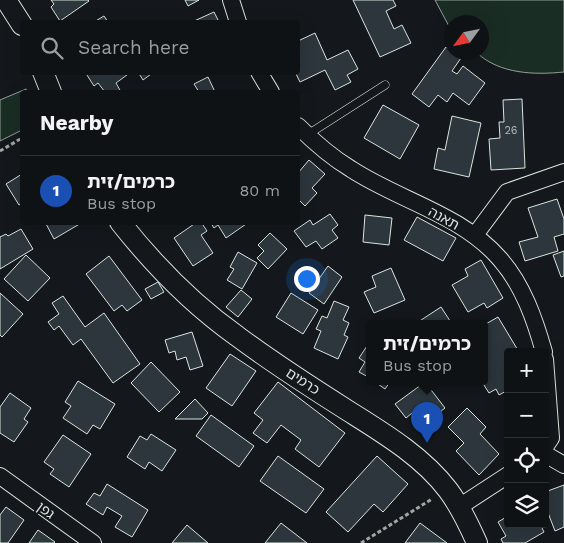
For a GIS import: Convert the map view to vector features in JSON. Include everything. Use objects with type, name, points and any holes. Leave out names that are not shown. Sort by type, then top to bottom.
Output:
[{"type":"street","points":[[6,0],[20,22]]},
{"type":"street","points":[[231,0],[237,20]]},
{"type":"street","points":[[44,75],[50,90]]},
{"type":"street","points":[[261,75],[270,90]]},
{"type":"street","name":"תאנה","points":[[302,131],[352,170],[475,235],[501,260],[520,288],[536,323],[543,348]]},
{"type":"street","points":[[475,235],[507,192],[564,172]]},
{"type":"street","name":"כרמים","points":[[122,225],[147,256],[184,294],[235,336],[395,442],[427,467],[448,489],[478,543]]},
{"type":"street","points":[[548,393],[552,438],[549,442]]},
{"type":"street","points":[[549,456],[564,465]]},
{"type":"street","name":"גפן","points":[[0,476],[93,543]]},
{"type":"street","points":[[459,507],[504,478]]},
{"type":"lane","points":[[302,131],[385,85]]},
{"type":"path","points":[[0,151],[20,139]]},
{"type":"path","points":[[360,543],[448,489]]},
{"type":"green space","points":[[435,0],[564,0],[564,72],[518,72],[496,65],[486,60],[489,60],[489,15],[444,15],[444,17]]},
{"type":"green space","points":[[20,92],[20,131],[0,141],[0,100]]},
{"type":"building","points":[[51,0],[89,1],[61,20],[59,20],[51,7],[54,4]]},
{"type":"building","points":[[185,0],[199,0],[188,6]]},
{"type":"building","points":[[353,0],[393,0],[396,6],[386,11],[394,29],[402,25],[411,43],[380,57]]},
{"type":"building","points":[[214,12],[218,20],[196,20]]},
{"type":"building","points":[[104,16],[107,20],[97,20]]},
{"type":"building","points":[[315,33],[327,60],[348,50],[358,69],[347,75],[351,82],[335,90],[325,70],[300,82],[296,75],[300,75],[300,40]]},
{"type":"building","points":[[444,50],[444,60],[460,60],[452,71],[457,74],[463,66],[485,83],[469,105],[453,93],[447,102],[438,95],[429,107],[412,94]]},
{"type":"building","points":[[87,75],[127,75],[116,83],[120,90],[103,90],[98,83],[94,86]]},
{"type":"building","points":[[140,75],[150,75],[143,80]]},
{"type":"building","points":[[208,77],[214,90],[198,90],[194,84]]},
{"type":"building","points":[[522,99],[525,168],[491,170],[489,139],[500,138],[499,122],[504,122],[503,100]]},
{"type":"building","points":[[383,105],[419,125],[400,159],[364,138]]},
{"type":"building","points":[[452,116],[481,123],[469,177],[434,169],[438,148],[445,150]]},
{"type":"building","points":[[309,160],[325,174],[312,188],[317,193],[305,206],[300,201],[300,171]]},
{"type":"building","points":[[20,175],[19,205],[6,184]]},
{"type":"building","points":[[557,199],[564,219],[564,234],[554,237],[558,251],[525,261],[519,242],[538,237],[528,208]]},
{"type":"building","points":[[330,214],[338,225],[332,230],[338,238],[322,249],[316,241],[306,247],[294,231],[310,220],[313,225]]},
{"type":"building","points":[[365,215],[392,218],[389,245],[363,242]]},
{"type":"building","points":[[417,217],[456,238],[443,261],[404,240]]},
{"type":"building","points":[[47,225],[78,225],[54,239]]},
{"type":"building","points":[[193,225],[203,225],[207,231],[201,235],[213,253],[193,266],[174,238]]},
{"type":"building","points":[[218,225],[245,225],[226,238]]},
{"type":"building","points":[[21,229],[33,249],[0,269],[0,237],[6,234],[8,236]]},
{"type":"building","points":[[270,233],[287,249],[268,269],[257,258],[264,251],[258,245]]},
{"type":"building","points":[[564,251],[564,276],[561,277],[553,255]]},
{"type":"building","points":[[238,252],[257,263],[242,289],[227,280],[234,269],[230,267]]},
{"type":"building","points":[[26,255],[50,278],[28,301],[4,279]]},
{"type":"building","points":[[109,256],[142,300],[127,311],[122,305],[114,311],[86,274]]},
{"type":"building","points":[[481,260],[503,298],[487,308],[484,303],[468,312],[452,285],[468,276],[465,269]]},
{"type":"building","points":[[328,266],[342,277],[324,304],[309,293]]},
{"type":"building","points":[[391,268],[405,300],[374,313],[364,292],[376,287],[372,276]]},
{"type":"building","points":[[158,282],[164,292],[151,299],[145,289]]},
{"type":"building","points":[[241,290],[252,299],[238,317],[226,307]]},
{"type":"building","points":[[0,293],[23,314],[2,337],[0,335]]},
{"type":"building","points":[[291,293],[318,310],[303,334],[276,317]]},
{"type":"building","points":[[63,296],[85,327],[104,313],[140,364],[113,383],[81,339],[73,345],[59,326],[54,330],[48,322],[59,314],[52,303]]},
{"type":"building","points":[[334,301],[349,307],[343,320],[349,323],[344,335],[348,337],[338,359],[314,348],[321,331],[316,329],[322,316],[327,318]]},
{"type":"building","points":[[441,307],[449,320],[421,320]]},
{"type":"building","points":[[498,317],[517,348],[504,348],[504,392],[499,395],[496,389],[489,393],[484,385],[488,385],[488,323]]},
{"type":"building","points":[[192,332],[203,366],[190,370],[186,357],[177,360],[175,351],[169,353],[165,340]]},
{"type":"building","points":[[366,348],[366,376],[359,372],[365,362],[359,358]]},
{"type":"building","points":[[230,354],[256,371],[232,406],[206,388]]},
{"type":"building","points":[[151,362],[180,392],[159,412],[131,383]]},
{"type":"building","points":[[78,381],[115,404],[100,429],[93,425],[87,434],[63,418],[71,406],[65,402]]},
{"type":"building","points":[[278,382],[345,433],[319,467],[295,449],[301,440],[281,425],[267,443],[253,433],[263,420],[254,413]]},
{"type":"building","points":[[379,385],[388,385],[385,389]]},
{"type":"building","points":[[421,385],[427,385],[445,408],[422,426],[412,413],[406,418],[395,404]]},
{"type":"building","points":[[10,393],[31,408],[24,419],[28,422],[14,442],[0,433],[0,407]]},
{"type":"building","points":[[195,399],[208,413],[202,419],[175,419]]},
{"type":"building","points":[[467,408],[486,427],[480,434],[499,454],[479,475],[456,451],[464,443],[448,427]]},
{"type":"building","points":[[211,415],[254,446],[239,467],[196,436]]},
{"type":"building","points":[[151,434],[176,450],[162,471],[149,462],[145,469],[127,457],[140,436],[147,440]]},
{"type":"building","points":[[63,435],[91,454],[69,487],[50,474],[54,469],[44,462]]},
{"type":"building","points":[[278,456],[324,489],[306,513],[260,481]]},
{"type":"building","points":[[377,456],[408,484],[383,512],[374,504],[348,532],[326,512]]},
{"type":"building","points":[[107,484],[148,510],[132,537],[115,527],[122,516],[107,507],[103,515],[86,504],[94,493],[100,496]]},
{"type":"building","points":[[564,485],[564,527],[555,531],[549,515],[549,491]]},
{"type":"building","points":[[6,507],[24,520],[8,543],[0,543],[0,515]]},
{"type":"building","points":[[504,518],[504,528],[542,528],[544,532],[525,543],[503,543],[501,539],[506,536],[498,522]]},
{"type":"building","points":[[281,523],[307,543],[265,543]]},
{"type":"building","points":[[420,523],[447,543],[405,543]]},
{"type":"building","points":[[187,525],[208,543],[172,543]]},
{"type":"building","points":[[38,530],[55,542],[29,543]]},
{"type":"place","name":"כרמים/זית","points":[[427,443]]}]
